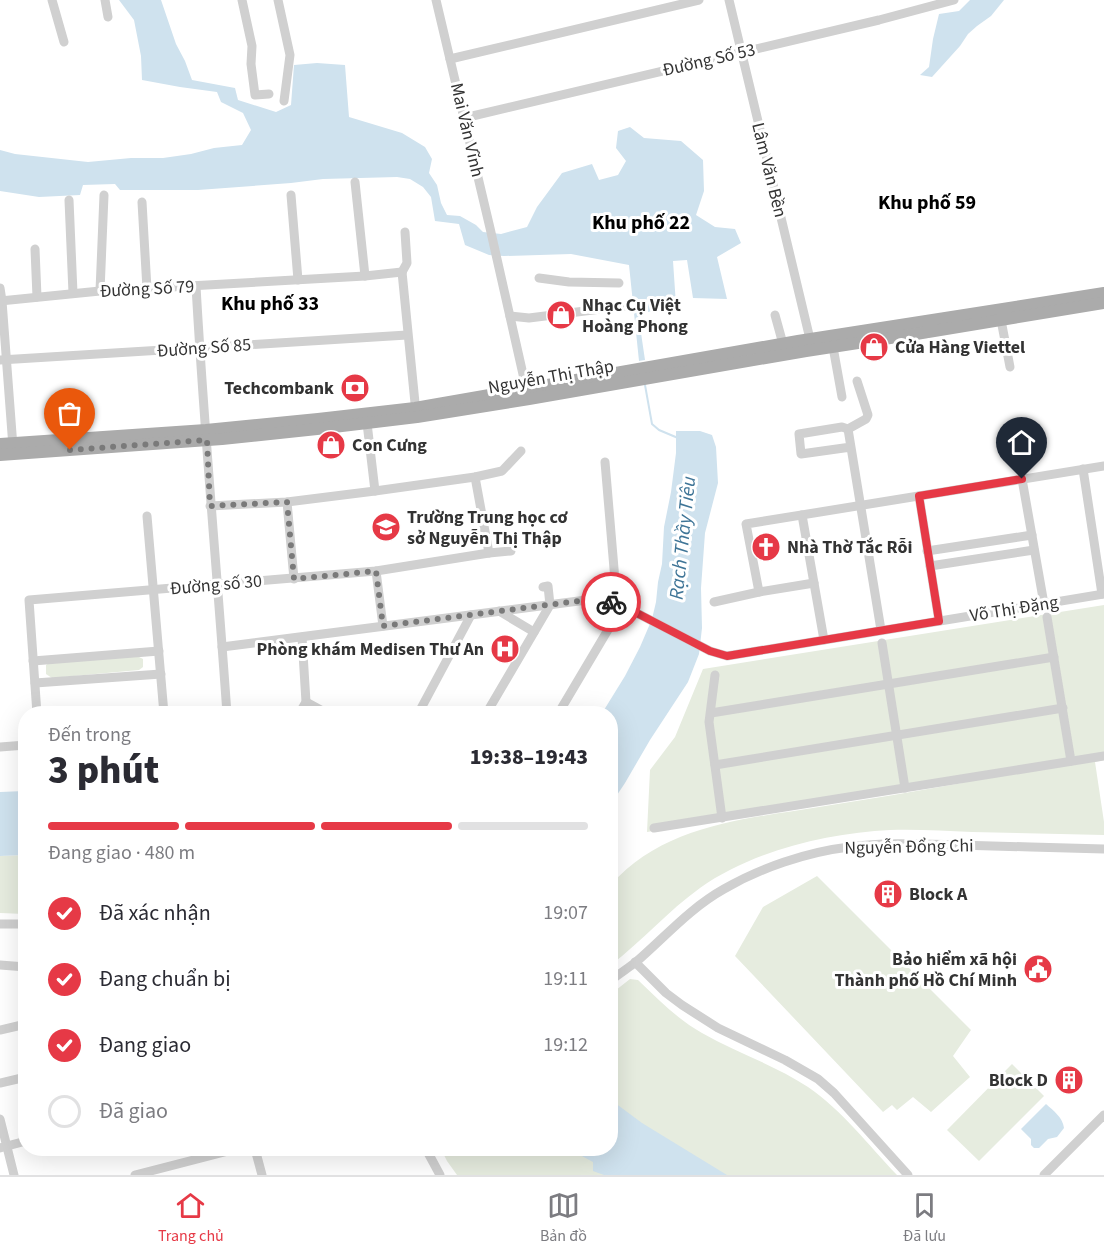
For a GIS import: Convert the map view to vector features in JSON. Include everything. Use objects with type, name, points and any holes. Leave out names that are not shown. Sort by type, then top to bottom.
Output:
[{"type":"main road","name":"Nguyễn Thị Thập","points":[[654,372],[783,344],[833,346],[1001,320],[1085,301],[1104,293]]},
{"type":"main road","name":"Nguyễn Thị Thập","points":[[0,455],[9,447],[367,423],[416,412],[812,344],[1085,301],[1104,303]]},
{"type":"main road","name":"Nguyễn Thị Thập","points":[[206,435],[318,419],[416,412]]},
{"type":"street","points":[[52,0],[64,42]]},
{"type":"street","points":[[105,0],[108,17]]},
{"type":"street","points":[[242,0],[252,46],[255,95],[269,94]]},
{"type":"street","points":[[278,0],[290,55],[284,101]]},
{"type":"street","name":"Mai Văn Vĩnh","points":[[436,0],[510,316]]},
{"type":"street","points":[[450,59],[699,0]]},
{"type":"street","name":"Lâm Văn Bền","points":[[729,0],[812,344]]},
{"type":"street","name":"Đường Số 53","points":[[464,118],[879,20],[954,0]]},
{"type":"street","points":[[355,182],[365,276]]},
{"type":"street","points":[[100,291],[104,195]]},
{"type":"street","points":[[291,195],[298,280]]},
{"type":"street","points":[[69,200],[73,293]]},
{"type":"street","points":[[142,202],[147,289]]},
{"type":"street","points":[[405,232],[407,262],[402,272],[416,412]]},
{"type":"street","points":[[35,249],[37,297]]},
{"type":"street","name":"Đường Số 79","points":[[1,301],[100,291],[402,272]]},
{"type":"street","points":[[539,278],[568,282],[619,283]]},
{"type":"street","points":[[196,286],[210,506],[226,706]]},
{"type":"street","points":[[0,288],[9,447]]},
{"type":"street","points":[[528,394],[510,316],[529,318],[625,306]]},
{"type":"street","points":[[775,315],[783,344]]},
{"type":"street","points":[[1001,320],[1010,368]]},
{"type":"street","name":"Đường Số 85","points":[[3,360],[407,335]]},
{"type":"street","points":[[833,346],[842,397]]},
{"type":"street","points":[[851,447],[801,454],[799,434],[842,427],[848,429],[866,419],[868,415],[857,381]]},
{"type":"street","points":[[367,423],[375,491]]},
{"type":"street","points":[[848,429],[881,630]]},
{"type":"street","points":[[210,506],[287,502],[475,477],[502,471],[521,451]]},
{"type":"street","points":[[563,706],[615,618],[617,604],[605,462]]},
{"type":"street","points":[[759,592],[746,524],[1104,466]]},
{"type":"street","points":[[1083,469],[1103,594]]},
{"type":"street","points":[[475,477],[489,552]]},
{"type":"street","points":[[1022,479],[1044,604]]},
{"type":"street","points":[[919,496],[939,621]]},
{"type":"street","points":[[287,502],[294,579]]},
{"type":"street","points":[[802,515],[825,640]]},
{"type":"street","points":[[147,516],[163,706]]},
{"type":"street","points":[[927,551],[1032,536]]},
{"type":"street","points":[[930,566],[1035,550]]},
{"type":"street","name":"Đường số 30","points":[[33,661],[28,600],[376,571],[489,552],[511,551]]},
{"type":"street","points":[[376,571],[383,626]]},
{"type":"street","points":[[714,602],[814,583]]},
{"type":"street","points":[[493,706],[550,605],[548,586],[543,586]]},
{"type":"street","name":"Võ Thị Đặng","points":[[222,647],[602,598],[629,609],[710,651],[727,656],[1103,594]]},
{"type":"street","points":[[499,611],[534,632]]},
{"type":"street","points":[[422,706],[471,615]]},
{"type":"street","points":[[1047,617],[1071,761]]},
{"type":"street","points":[[302,637],[306,702],[304,706]]},
{"type":"street","points":[[882,642],[906,788]]},
{"type":"street","points":[[36,706],[33,661],[159,651]]},
{"type":"street","points":[[711,713],[1054,657]]},
{"type":"street","points":[[34,683],[160,674]]},
{"type":"street","points":[[715,675],[709,722],[722,818]]},
{"type":"street","points":[[306,702],[313,706]]},
{"type":"street","points":[[715,765],[1063,708]]},
{"type":"street","points":[[0,747],[18,746]]},
{"type":"street","points":[[654,828],[1104,756]]},
{"type":"street","name":"Nguyễn Đổng Chi","points":[[618,975],[677,923],[722,890],[762,871],[824,851],[894,844],[1104,849]]},
{"type":"street","points":[[0,924],[18,924]]},
{"type":"street","points":[[635,962],[666,993],[682,1005],[718,1028],[786,1060],[818,1079],[834,1093],[908,1175]]},
{"type":"street","points":[[0,965],[18,966]]},
{"type":"street","points":[[0,1030],[18,1026]]},
{"type":"street","points":[[0,1083],[18,1079]]},
{"type":"street","points":[[1044,1175],[1104,1115]]},
{"type":"street","points":[[0,1119],[4,1147],[15,1175]]},
{"type":"street","points":[[135,1175],[209,1156]]},
{"type":"street","points":[[257,1156],[262,1175]]},
{"type":"street","points":[[430,1156],[440,1175]]},
{"type":"shaded area","points":[[1104,605],[1104,760],[1095,762],[1104,835],[890,830],[841,835],[791,846],[743,864],[700,888],[618,959],[618,878],[655,849],[680,837],[734,821],[968,782],[647,832],[650,770],[675,737],[703,669]]},
{"type":"shaded area","points":[[137,656],[143,659],[143,667],[139,670],[52,678],[46,674],[46,665],[51,662]]},
{"type":"shaded area","points":[[18,855],[18,914],[0,913],[0,856]]},
{"type":"shaded area","points":[[817,876],[971,1030],[953,1056],[970,1077],[931,1112],[913,1097],[897,1110],[892,1105],[883,1112],[735,956],[763,907]]},
{"type":"shaded area","points":[[630,979],[638,980],[693,1027],[808,1087],[844,1117],[897,1175],[698,1175],[618,1115],[618,988]]},
{"type":"shaded area","points":[[1012,1064],[1044,1096],[979,1161],[947,1130]]},
{"type":"shaded area","points":[[618,1155],[644,1175],[457,1175],[444,1156]]},
{"type":"water","points":[[119,0],[161,0],[176,44],[192,80],[235,88],[238,100],[276,112],[291,105],[294,65],[317,63],[345,65],[349,117],[402,133],[425,147],[432,159],[429,173],[437,185],[441,203],[447,215],[460,216],[483,232],[501,234],[527,227],[537,207],[562,173],[592,164],[599,180],[618,175],[626,161],[616,148],[618,131],[630,127],[644,138],[681,141],[703,160],[704,191],[696,215],[715,227],[735,229],[741,243],[717,257],[727,299],[693,298],[687,260],[673,261],[676,305],[644,313],[641,333],[645,360],[639,361],[629,265],[571,254],[489,255],[465,245],[459,224],[435,221],[431,197],[423,187],[410,179],[397,177],[323,179],[198,190],[120,190],[115,184],[83,185],[80,195],[39,197],[0,191],[0,150],[15,154],[88,162],[163,158],[242,145],[251,130],[243,113],[221,102],[217,92],[142,80],[141,56],[134,20]]},
{"type":"water","points":[[970,0],[1004,0],[991,16],[968,34],[932,77],[920,75],[929,67],[939,14],[959,11]]},
{"type":"water","name":"Rạch Thầy Tiêu","points":[[676,431],[700,431],[712,435],[716,447],[718,483],[705,533],[699,654],[688,682],[618,794],[618,706],[606,706],[625,676],[652,619],[662,564],[664,527],[676,453]]},
{"type":"water","points":[[18,791],[18,855],[0,856],[0,792]]},
{"type":"water","points":[[1046,1104],[1060,1118],[1064,1128],[1057,1137],[1048,1139],[1039,1148],[1034,1148],[1031,1145],[1031,1139],[1021,1129]]},
{"type":"water","points":[[618,1105],[642,1123],[727,1175],[604,1175],[593,1171],[593,1162],[582,1156],[618,1156]]},
{"type":"waterway","points":[[645,385],[652,424],[659,430],[678,438]]},
{"type":"way so far","points":[[70,450],[207,440],[210,506],[287,502],[294,579],[376,571],[383,626],[602,598],[611,602]]},
{"type":"place","name":"Nhạc Cụ Việt Hoàng Phong","points":[[561,315]]},
{"type":"place","name":"Cửa Hàng Viettel","points":[[874,347]]},
{"type":"place","name":"Techcombank","points":[[355,388]]},
{"type":"place","name":"Con Cưng","points":[[331,445]]},
{"type":"place","name":"Trường Trung học cơ sở Nguyễn Thị Thập","points":[[386,527]]},
{"type":"place","name":"Nhà Thờ Tắc Rỗi","points":[[766,547]]},
{"type":"place","name":"Phòng khám Medisen Thư An","points":[[505,649]]},
{"type":"place","name":"Block A","points":[[888,894]]},
{"type":"place","name":"Bảo hiểm xã hội Thành phố Hồ Chí Minh","points":[[1038,969]]},
{"type":"place","name":"Block D","points":[[1069,1080]]},
{"type":"district","name":"Khu phố 59","points":[[927,203]]},
{"type":"district","name":"Khu phố 22","points":[[641,223]]},
{"type":"district","name":"Khu phố 33","points":[[270,304]]},
{"type":"route","points":[[611,602],[710,651],[727,656],[939,621],[919,496],[1022,479]]}]
